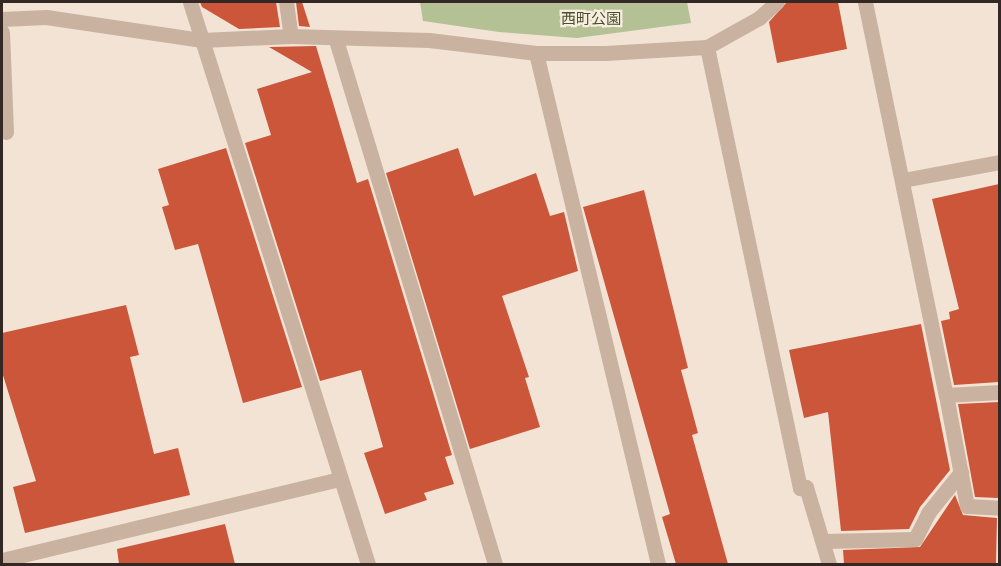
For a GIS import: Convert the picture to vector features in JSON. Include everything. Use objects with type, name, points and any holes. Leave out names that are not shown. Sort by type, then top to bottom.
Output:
[{"type":"street","points":[[190,2],[368,564]]},
{"type":"street","points":[[286,2],[291,36]]},
{"type":"street","points":[[2,19],[46,17],[202,40],[291,36],[336,40],[429,40],[536,53],[707,47],[759,18],[777,2]]},
{"type":"street","points":[[866,2],[968,506],[999,508]]},
{"type":"street","points":[[2,32],[6,132]]},
{"type":"street","points":[[336,40],[495,564]]},
{"type":"street","points":[[707,47],[800,488],[806,487],[829,564]]},
{"type":"street","points":[[536,53],[658,564]]},
{"type":"street","points":[[903,180],[999,162]]},
{"type":"street","points":[[946,395],[999,392]]},
{"type":"street","points":[[824,541],[915,539],[928,513],[961,472]]},
{"type":"street","points":[[2,560],[340,479]]},
{"type":"green space","name":"西町公園","points":[[420,2],[687,2],[691,23],[577,38],[499,32],[423,21]]},
{"type":"building","points":[[200,2],[276,2],[280,27],[239,29],[202,7]]},
{"type":"building","points":[[296,2],[302,2],[310,27],[299,26]]},
{"type":"building","points":[[787,2],[838,2],[847,49],[777,63],[769,22]]},
{"type":"building","points":[[316,46],[357,183],[368,179],[452,455],[445,457],[454,484],[424,493],[427,500],[385,514],[364,453],[383,447],[361,370],[320,381],[245,143],[271,135],[257,89],[312,72],[269,47]]},
{"type":"building","points":[[226,148],[302,387],[243,403],[198,244],[175,250],[162,207],[169,205],[158,169]]},
{"type":"building","points":[[458,148],[474,196],[536,173],[550,216],[564,212],[578,271],[502,296],[529,377],[525,378],[540,427],[470,449],[386,173]]},
{"type":"building","points":[[999,184],[999,382],[954,385],[941,321],[950,319],[949,312],[959,309],[932,199]]},
{"type":"building","points":[[644,190],[688,368],[681,370],[698,433],[692,435],[728,564],[676,564],[662,517],[670,514],[583,207]]},
{"type":"building","points":[[126,305],[139,355],[130,357],[154,454],[178,448],[190,495],[25,533],[13,487],[36,481],[2,372],[2,333]]},
{"type":"building","points":[[921,324],[950,470],[920,507],[909,529],[841,531],[828,412],[804,418],[789,350]]},
{"type":"building","points":[[999,402],[998,498],[975,497],[958,404]]},
{"type":"building","points":[[955,495],[963,515],[997,518],[996,564],[844,564],[843,550],[920,547]]},
{"type":"building","points":[[225,524],[235,564],[119,564],[117,549]]}]
